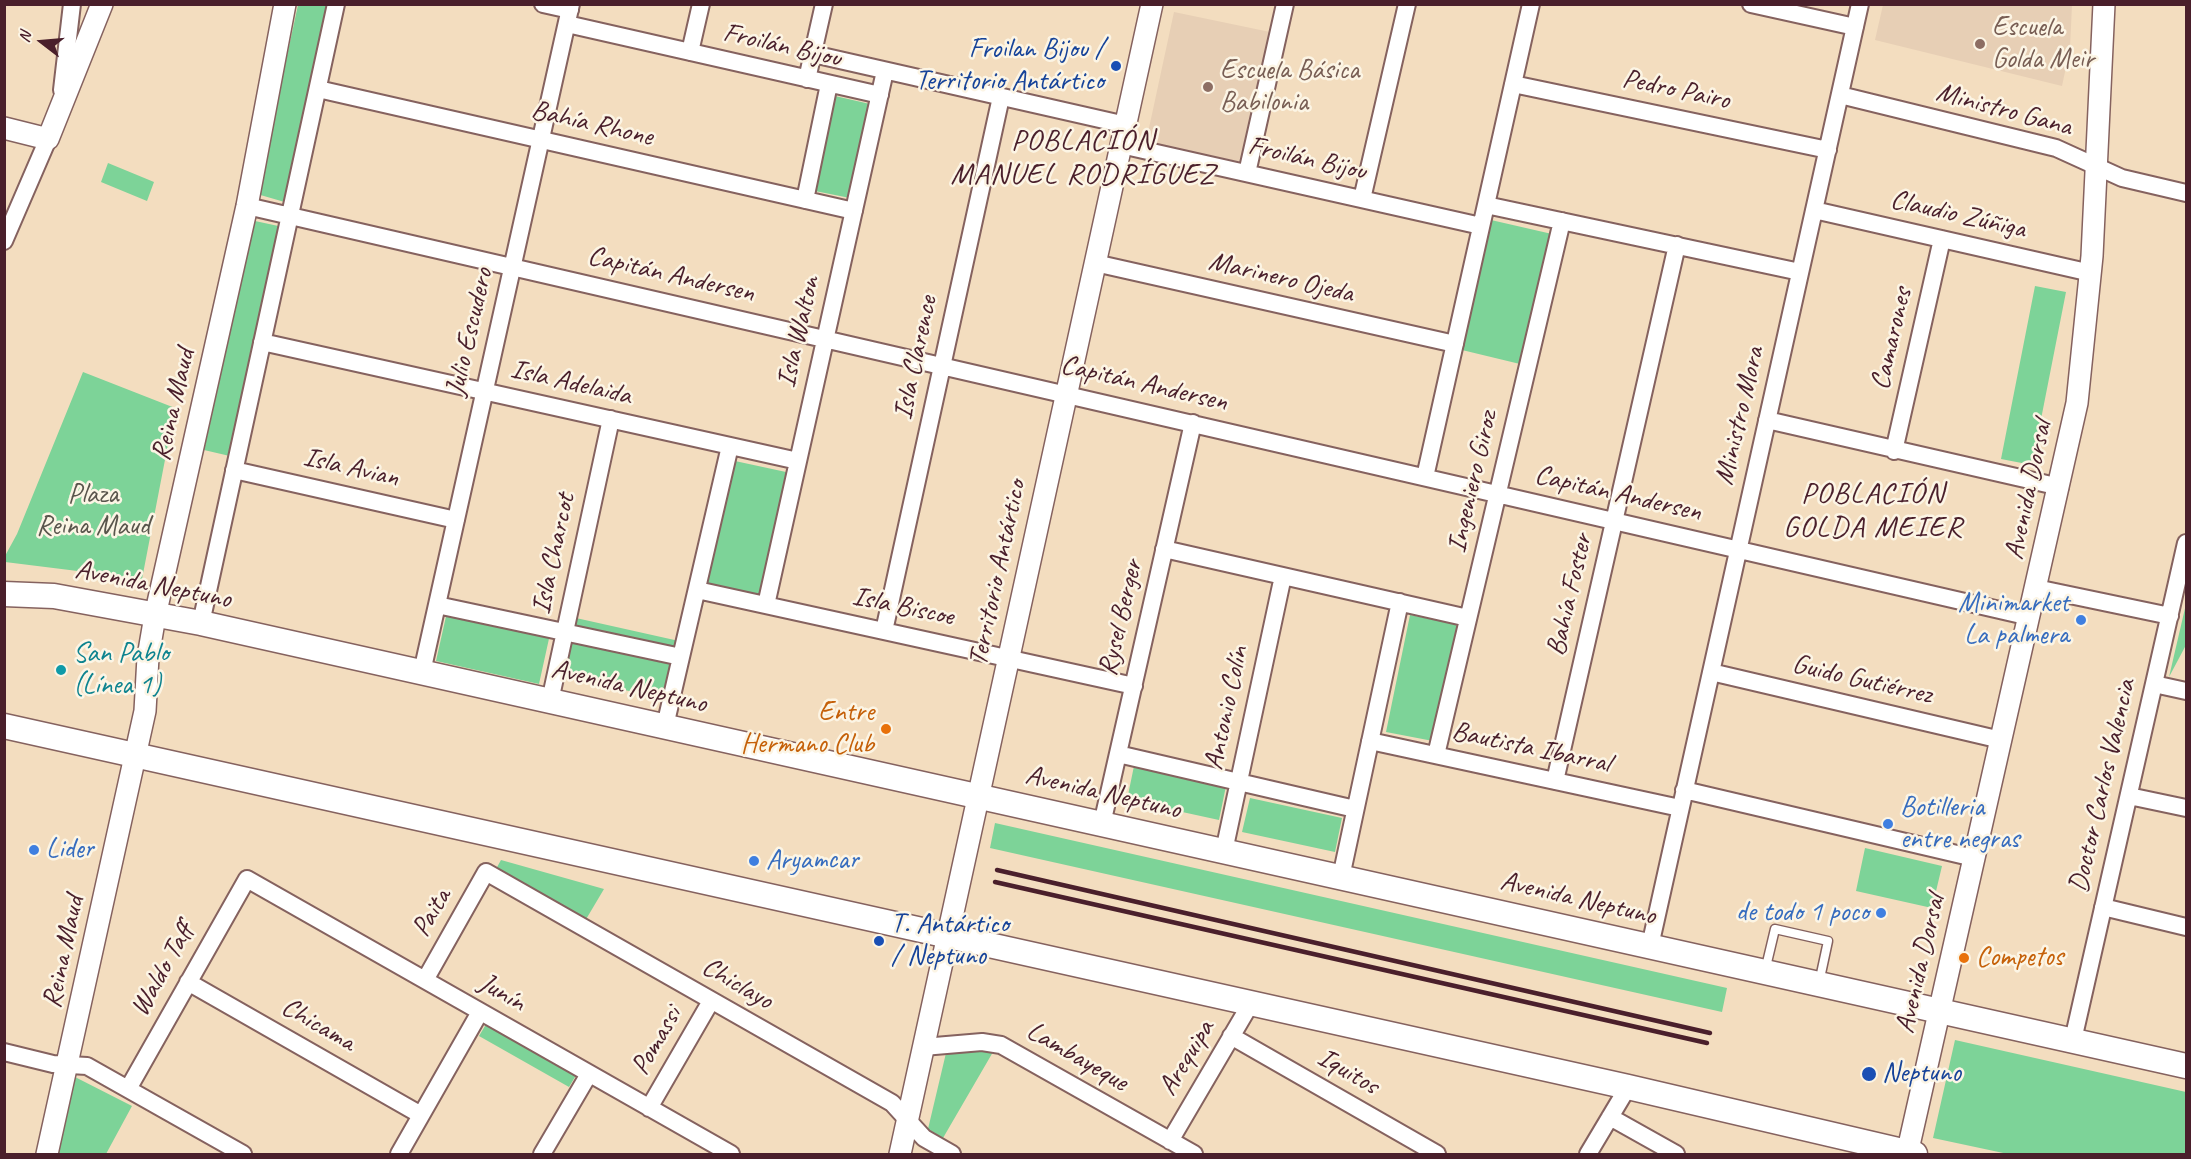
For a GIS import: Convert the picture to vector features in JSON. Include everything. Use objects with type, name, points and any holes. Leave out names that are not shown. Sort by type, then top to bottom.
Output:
[{"type":"main road","name":"Avenida Neptuno","points":[[4,594],[54,597],[201,623],[2187,1066]]},
{"type":"main road","points":[[4,726],[1628,1087],[1910,1154]]},
{"type":"street","points":[[60,110],[72,4]]},
{"type":"street","points":[[4,241],[102,4]]},
{"type":"street","name":"Reina Maud","points":[[69,1064],[145,711],[148,657],[155,616],[247,207],[285,4]]},
{"type":"street","points":[[201,623],[336,4]]},
{"type":"street","name":"Froilán Bijou","points":[[543,4],[690,52],[880,95]]},
{"type":"street","points":[[690,52],[701,4]]},
{"type":"street","points":[[807,79],[824,4]]},
{"type":"street","points":[[1247,173],[1285,4]]},
{"type":"street","points":[[1362,199],[1407,4]]},
{"type":"street","name":"Ingeniero Giroz","points":[[1425,477],[1531,4]]},
{"type":"street","points":[[1751,4],[1855,27]]},
{"type":"street","name":"Ministro Mora","points":[[1650,946],[1860,4]]},
{"type":"street","name":"Avenida Dorsal","points":[[1910,1154],[1974,858],[2060,487],[2081,375],[2091,273],[2104,4]]},
{"type":"street","name":"Territorio Antártico","points":[[900,1155],[1152,5]]},
{"type":"street","name":"Julio Escudero","points":[[422,672],[570,13]]},
{"type":"street","name":"Froilán Bijou","points":[[813,54],[1001,97],[1247,173],[1481,226]]},
{"type":"street","name":"Isla Walton","points":[[766,605],[885,71]]},
{"type":"street","points":[[805,200],[829,84]]},
{"type":"street","name":"Pedro Pairo","points":[[1513,84],[1828,150]]},
{"type":"street","name":"Bahía Rhone","points":[[318,89],[854,211]]},
{"type":"street","name":"Ministro Gana","points":[[1840,95],[2056,148],[2122,178],[2187,193]]},
{"type":"street","name":"Isla Clarence","points":[[884,631],[1001,97]]},
{"type":"street","points":[[4,128],[48,139]]},
{"type":"street","points":[[1486,205],[1800,272]]},
{"type":"street","name":"Capitán Andersen","points":[[247,207],[513,266],[2030,617]]},
{"type":"street","name":"Claudio Zúñiga","points":[[1814,210],[2091,273]]},
{"type":"street","name":"Ingeniero Giroz","points":[[1436,755],[1562,221]]},
{"type":"street","name":"Camarones","points":[[1894,451],[1942,239]]},
{"type":"street","name":"Bahía Foster","points":[[1555,781],[1677,245]]},
{"type":"street","name":"Marinero Ojeda","points":[[1095,263],[1455,344]]},
{"type":"street","name":"Isla Adelaida","points":[[262,342],[798,461]]},
{"type":"street","name":"Isla Charcot","points":[[550,701],[611,419]]},
{"type":"street","points":[[1767,420],[1894,451],[2060,487]]},
{"type":"street","name":"Rysel Berger","points":[[1102,824],[1193,423]]},
{"type":"street","points":[[665,726],[730,446]]},
{"type":"street","name":"Isla Avian","points":[[234,470],[456,520]]},
{"type":"street","name":"Doctor Carlos Valencia","points":[[2073,1040],[2187,543]]},
{"type":"street","points":[[1164,549],[1468,618]]},
{"type":"street","name":"Antonio Colín","points":[[1224,851],[1283,576]]},
{"type":"street","points":[[2036,588],[2170,616]]},
{"type":"street","name":"Isla Biscoe","points":[[697,590],[1134,686]]},
{"type":"street","points":[[1341,877],[1400,602]]},
{"type":"street","points":[[437,605],[681,657]]},
{"type":"street","name":"Guido Gutiérrez","points":[[1711,672],[2001,740]]},
{"type":"street","points":[[2154,684],[2187,691]]},
{"type":"street","name":"Bautista Ibarral","points":[[1370,741],[1680,808]]},
{"type":"street","points":[[1118,754],[1355,809]]},
{"type":"street","points":[[1684,790],[1974,858]]},
{"type":"street","points":[[2129,796],[2187,808]]},
{"type":"street","name":"Paita","points":[[424,980],[486,872]]},
{"type":"street","name":"Chiclayo","points":[[486,872],[892,1103],[924,1138],[952,1155]]},
{"type":"street","name":"Junín","points":[[247,879],[731,1155]]},
{"type":"street","name":"Waldo Taff","points":[[128,1089],[247,879]]},
{"type":"street","points":[[2103,907],[2187,927]]},
{"type":"street","name":"Chicama","points":[[188,982],[421,1115]]},
{"type":"street","name":"Pomassi","points":[[650,1108],[711,1000]]},
{"type":"street","name":"Arequipa","points":[[1170,1141],[1251,1003]]},
{"type":"street","points":[[399,1155],[480,1012]]},
{"type":"street","name":"Iquitos","points":[[1231,1036],[1411,1148],[1437,1155]]},
{"type":"street","name":"Lambayeque","points":[[923,1047],[982,1042],[1001,1045],[1194,1155]]},
{"type":"street","points":[[4,1052],[53,1064],[87,1066],[243,1155]]},
{"type":"street","points":[[47,1155],[69,1064]]},
{"type":"street","name":"Pomassi","points":[[542,1155],[589,1074]]},
{"type":"street","points":[[1588,1155],[1628,1087]]},
{"type":"street","points":[[1610,1117],[1676,1155]]},
{"type":"lane","points":[[1765,972],[1775,929],[1828,941],[1818,983]]},
{"type":"shaded area","name":"Escuela Golda Meir","points":[[1883,5],[2072,5],[2070,48],[2062,86],[1875,40]]},
{"type":"shaded area","name":"Escuela Básica Babilonia","points":[[1174,12],[1270,32],[1242,162],[1146,142]]},
{"type":"green space","points":[[298,5],[330,5],[288,203],[257,194]]},
{"type":"green space","points":[[835,96],[870,104],[850,198],[815,191]]},
{"type":"green space","points":[[108,163],[154,182],[147,201],[101,182]]},
{"type":"green space","points":[[1491,220],[1552,234],[1520,364],[1462,350]]},
{"type":"green space","points":[[255,221],[283,227],[234,457],[204,450]]},
{"type":"green space","points":[[2035,286],[2066,292],[2032,465],[2001,459]]},
{"type":"green space","name":"Plaza Reina Maud","points":[[83,372],[175,408],[142,579],[5,562],[5,556],[17,534]]},
{"type":"green space","points":[[735,461],[786,472],[759,598],[706,584]]},
{"type":"green space","points":[[449,603],[552,625],[539,684],[436,661]]},
{"type":"green space","points":[[2186,604],[2186,645],[2169,677]]},
{"type":"green space","points":[[1410,615],[1457,624],[1433,741],[1386,732]]},
{"type":"green space","points":[[576,618],[679,641],[667,699],[563,677]]},
{"type":"green space","points":[[1134,766],[1226,786],[1219,820],[1127,800]]},
{"type":"green space","points":[[1250,798],[1342,818],[1335,852],[1242,832]]},
{"type":"green space","points":[[995,823],[1727,988],[1722,1012],[990,848]]},
{"type":"green space","points":[[1865,848],[1942,866],[1932,908],[1856,891]]},
{"type":"green space","points":[[501,860],[604,889],[585,921],[496,869]]},
{"type":"green space","points":[[488,1021],[578,1072],[569,1087],[479,1036]]},
{"type":"green space","points":[[1955,1040],[2186,1092],[2186,1154],[2008,1154],[1933,1138]]},
{"type":"green space","points":[[988,1050],[993,1052],[943,1138],[928,1129],[946,1053]]},
{"type":"green space","points":[[75,1077],[132,1106],[106,1154],[57,1154]]},
{"type":"railway","points":[[997,870],[1710,1033]]},
{"type":"railway","points":[[995,882],[1707,1043]]},
{"type":"place","name":"Escuela Golda Meir","points":[[1980,44]]},
{"type":"place","name":"Froilan Bijou / Territorio Antártico","points":[[1116,66]]},
{"type":"place","name":"Escuela Básica Babilonia","points":[[1208,87]]},
{"type":"place","name":"Minimarket La palmera","points":[[2081,620]]},
{"type":"place","name":"San Pablo (Línea 1)","points":[[61,670]]},
{"type":"place","name":"Entre Hermano Club","points":[[886,729]]},
{"type":"place","name":"Botilleria entre negras","points":[[1888,824]]},
{"type":"place","name":"Lider","points":[[34,850]]},
{"type":"place","name":"Aryamcar","points":[[754,861]]},
{"type":"place","name":"de todo 1 poco","points":[[1881,913]]},
{"type":"place","name":"T. Antártico / Neptuno","points":[[879,941]]},
{"type":"place","name":"Competos","points":[[1964,958]]},
{"type":"place","name":"Neptuno","points":[[1869,1074]]},
{"type":"district","name":"POBLACIÓN MANUEL RODRÍGUEZ","points":[[1083,158]]},
{"type":"district","name":"POBLACIÓN GOLDA MEIER","points":[[1873,511]]}]
